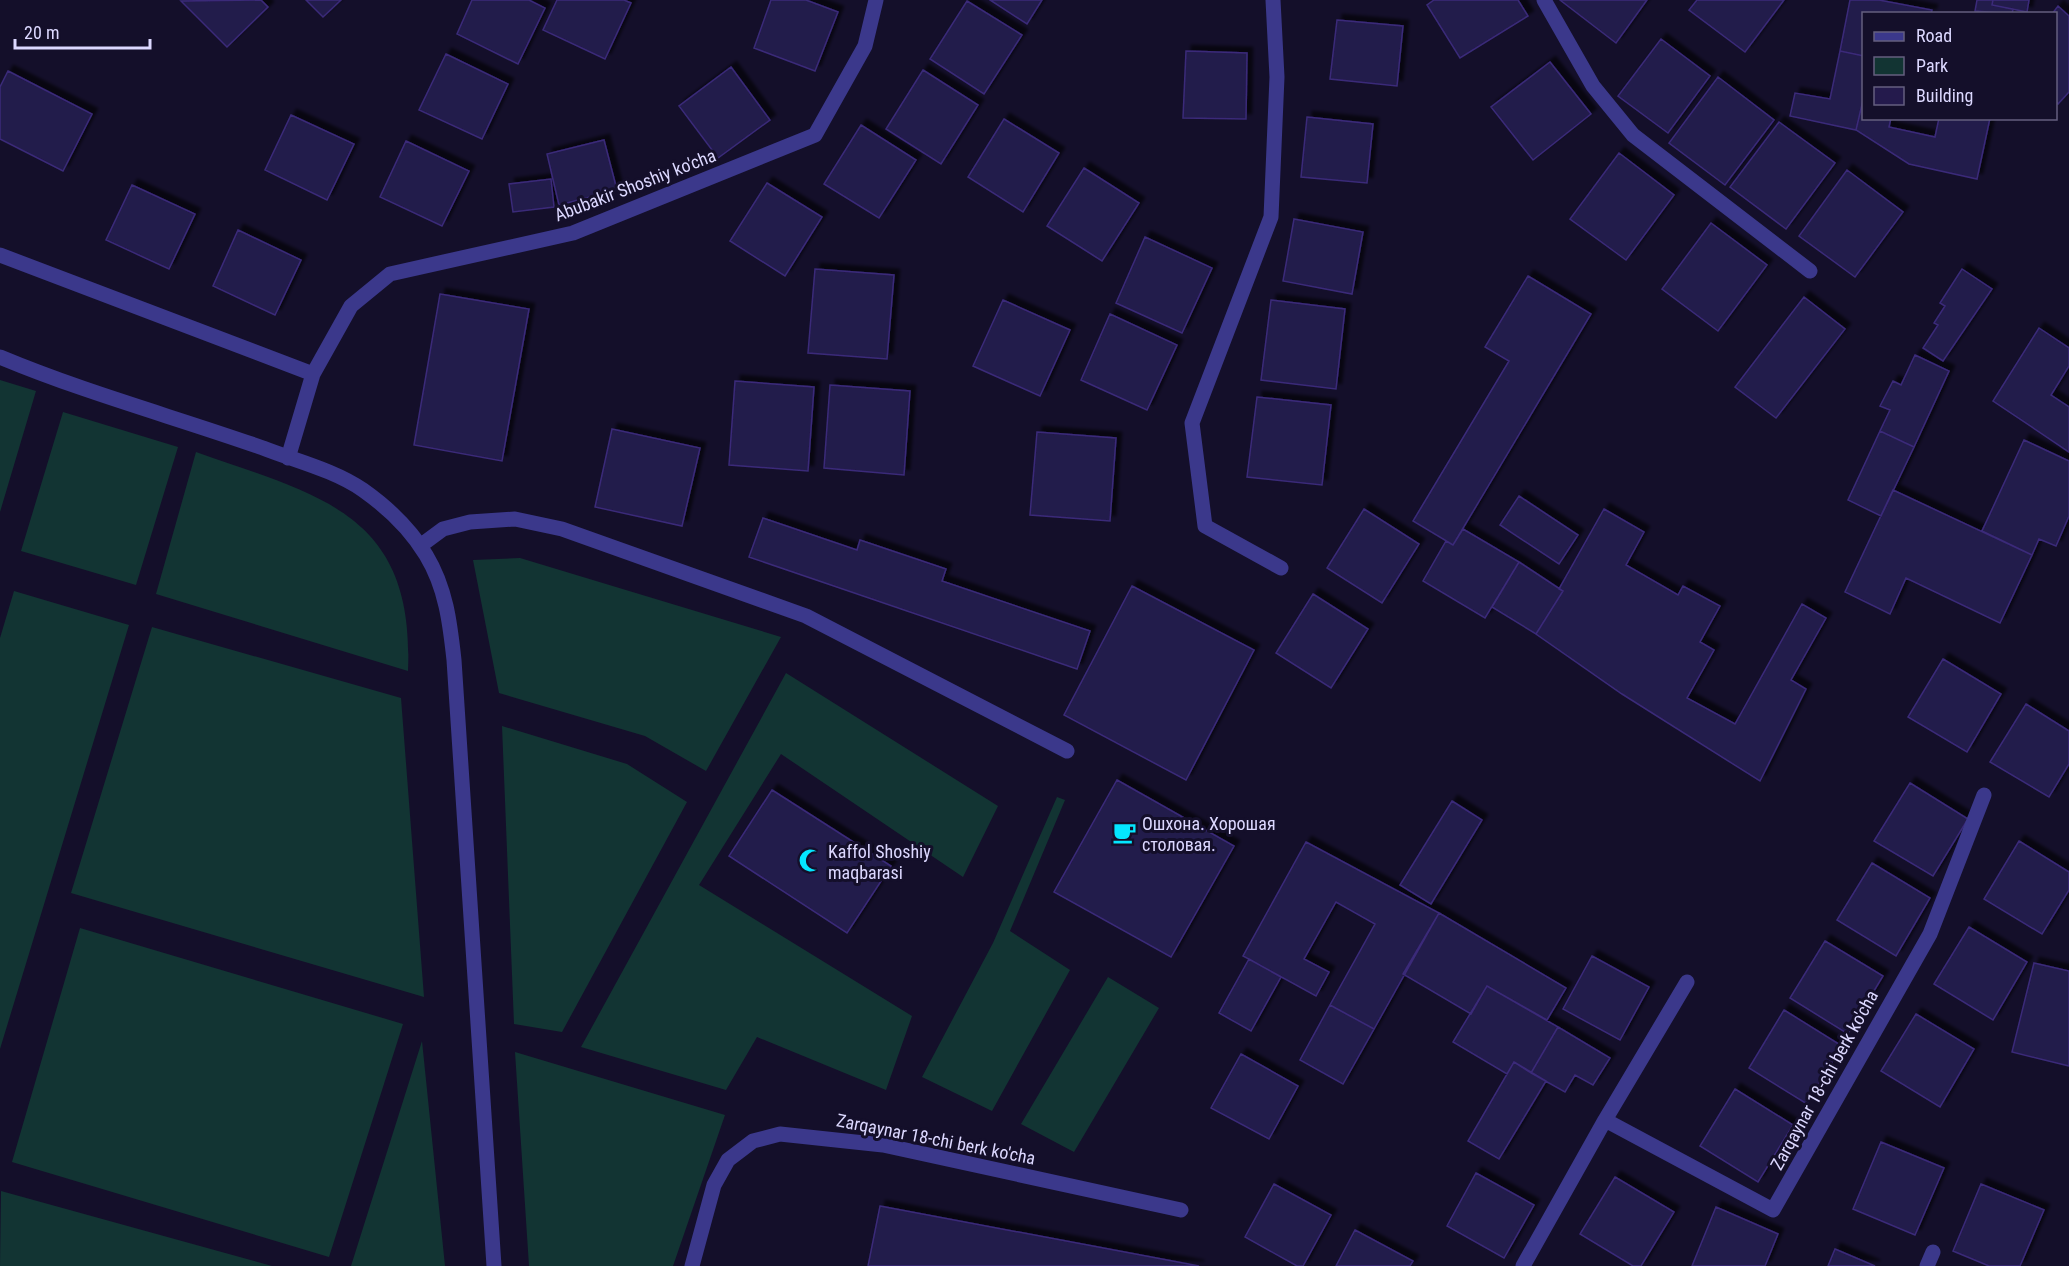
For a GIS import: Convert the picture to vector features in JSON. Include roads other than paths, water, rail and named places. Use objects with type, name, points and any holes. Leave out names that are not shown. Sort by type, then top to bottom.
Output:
[{"type":"street","name":"Abubakir Shoshiy ko'cha","points":[[288,458],[313,374],[351,306],[390,274],[573,234],[815,135],[865,46],[876,0]]},
{"type":"street","points":[[1273,0],[1277,77],[1271,218],[1192,423],[1205,526],[1281,568]]},
{"type":"street","points":[[1544,0],[1593,86],[1633,135],[1810,271]]},
{"type":"street","points":[[0,255],[313,374]]},
{"type":"street","points":[[0,357],[49,377],[192,423],[333,474],[363,490],[402,525],[420,546],[441,586],[453,651],[494,1266]]},
{"type":"street","points":[[420,546],[443,529],[470,522],[514,519],[562,529],[807,616],[1067,751]]},
{"type":"street","name":"Zarqaynar 18-chi berk ko'cha","points":[[1605,1120],[1773,1210],[1930,933],[1984,795]]},
{"type":"street","points":[[1523,1266],[1605,1120],[1687,982]]},
{"type":"street","name":"Zarqaynar 18-chi berk ko'cha","points":[[693,1266],[714,1185],[728,1160],[753,1141],[780,1134],[808,1135],[883,1145],[1181,1210]]},
{"type":"place","name":"Ошхона. Хорошая столовая.","points":[[1124,833]]},
{"type":"place","name":"Kaffol Shoshiy maqbarasi","points":[[810,861]]}]
